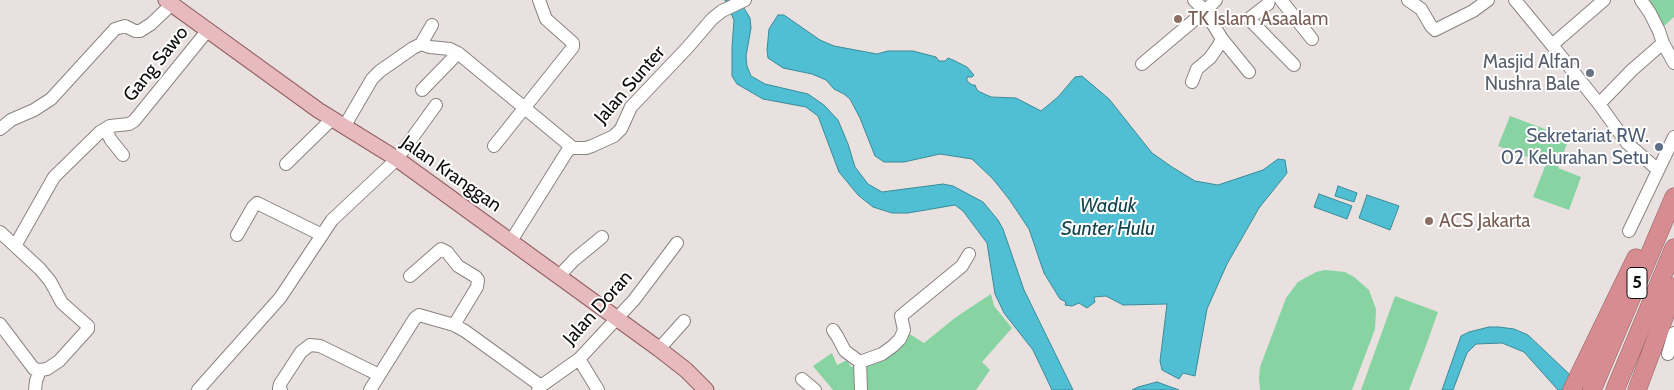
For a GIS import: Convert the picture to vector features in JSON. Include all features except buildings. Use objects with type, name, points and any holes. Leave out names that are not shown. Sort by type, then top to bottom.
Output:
[{"type":"highway","name":"5","points":[[1592,390],[1674,197]]},
{"type":"highway","points":[[1572,390],[1635,259],[1666,215]]},
{"type":"highway","name":"5","points":[[1616,388],[1674,248]]},
{"type":"highway","points":[[1637,390],[1674,287]]},
{"type":"main road","name":"Jalan Kranggan","points":[[169,2],[338,123],[397,159],[559,276],[660,349],[686,370],[706,390]]},
{"type":"street","points":[[494,146],[574,45],[546,19],[539,0]]},
{"type":"street","name":"Jalan Sunter","points":[[573,148],[586,148],[614,136],[620,129],[631,107],[688,48],[712,19],[722,11],[745,0]]},
{"type":"street","points":[[1194,0],[1249,72]]},
{"type":"street","points":[[1142,64],[1216,0]]},
{"type":"street","points":[[1269,0],[1268,4],[1250,20],[1294,64]]},
{"type":"street","points":[[1281,0],[1312,39]]},
{"type":"street","points":[[1408,0],[1421,8],[1432,27],[1437,29],[1472,11],[1488,0]]},
{"type":"street","points":[[1515,0],[1599,104],[1627,143],[1658,170]]},
{"type":"street","points":[[1552,45],[1604,0]]},
{"type":"street","points":[[1641,0],[1659,31],[1674,63]]},
{"type":"street","points":[[0,129],[11,120],[34,110],[51,99],[115,29],[125,26],[135,31],[140,31],[151,24],[169,2]]},
{"type":"street","points":[[286,164],[338,123],[372,78],[421,44],[432,25]]},
{"type":"street","name":"Gang Sawo","points":[[105,129],[110,126],[129,124],[134,121],[208,30]]},
{"type":"street","points":[[1192,82],[1197,69],[1210,58],[1222,39]]},
{"type":"street","points":[[1599,104],[1632,70],[1663,43]]},
{"type":"street","points":[[421,44],[450,49],[458,53],[573,148],[565,156],[511,242]]},
{"type":"street","points":[[422,90],[458,53]]},
{"type":"street","points":[[198,390],[275,304],[332,220],[397,159],[436,105]]},
{"type":"street","points":[[15,246],[54,177],[105,129],[123,155]]},
{"type":"street","points":[[1628,230],[1674,137]]},
{"type":"street","points":[[236,235],[257,203],[322,235]]},
{"type":"street","points":[[0,232],[40,269],[50,281],[62,303],[88,326],[86,332],[59,361],[47,370],[40,370],[34,369],[0,324]]},
{"type":"street","points":[[559,276],[602,236]]},
{"type":"street","name":"Jalan Doran","points":[[540,388],[579,359],[634,300],[677,243]]},
{"type":"street","points":[[410,276],[442,249],[447,252],[458,266],[476,277],[478,280],[477,287],[454,325]]},
{"type":"street","points":[[860,362],[882,354],[894,346],[904,330],[900,316],[962,266],[970,254]]},
{"type":"street","points":[[370,390],[418,315],[454,325],[465,331],[540,388]]},
{"type":"street","points":[[660,349],[684,321]]},
{"type":"street","points":[[832,330],[845,351],[860,362]]},
{"type":"street","points":[[1668,354],[1674,333]]},
{"type":"street","points":[[281,390],[279,388],[280,384],[301,352],[310,345],[320,346],[379,375]]},
{"type":"street","points":[[579,359],[598,390]]},
{"type":"street","points":[[860,362],[861,390]]},
{"type":"street","points":[[35,390],[40,370]]},
{"type":"street","points":[[802,378],[814,390]]},
{"type":"green space","points":[[1648,0],[1674,0],[1674,17],[1664,26]]},
{"type":"green space","points":[[1510,116],[1569,138],[1558,168],[1581,177],[1569,210],[1533,197],[1546,164],[1498,146]]},
{"type":"green space","points":[[1325,270],[1345,272],[1354,277],[1369,290],[1376,309],[1375,329],[1352,390],[1260,390],[1260,367],[1286,298],[1298,282],[1316,272]]},
{"type":"green space","points":[[991,294],[994,306],[1012,328],[982,362],[990,370],[976,390],[833,390],[813,366],[832,353],[837,365],[847,360],[851,367],[877,358],[908,333],[924,343],[956,317]]},
{"type":"green space","points":[[1395,296],[1438,312],[1424,351],[1409,390],[1361,390]]},
{"type":"water","points":[[725,0],[739,0],[750,18],[751,28],[746,56],[751,76],[765,84],[808,94],[824,105],[838,120],[855,167],[868,184],[882,192],[943,184],[953,186],[983,202],[1003,229],[1024,290],[1073,390],[1052,390],[1033,350],[1004,313],[995,294],[987,243],[963,211],[955,205],[908,213],[892,213],[873,207],[858,195],[839,172],[818,116],[806,107],[763,99],[737,84],[732,76],[734,20]]},
{"type":"water","name":"Waduk Sunter Hulu","points":[[778,15],[784,15],[820,40],[834,46],[877,54],[888,51],[913,51],[936,57],[939,61],[945,61],[948,58],[967,67],[974,75],[967,77],[967,81],[975,85],[980,92],[991,97],[1016,98],[1041,111],[1058,97],[1075,77],[1082,76],[1109,99],[1152,153],[1195,181],[1218,185],[1263,170],[1278,159],[1285,160],[1287,173],[1259,208],[1227,264],[1207,309],[1195,376],[1183,373],[1179,379],[1162,370],[1160,361],[1167,304],[1123,305],[1106,296],[1094,297],[1095,302],[1087,308],[1079,303],[1072,306],[1065,305],[1066,302],[1060,299],[1044,273],[1029,229],[993,179],[972,159],[940,154],[904,162],[884,162],[875,156],[860,118],[850,99],[834,89],[826,80],[812,74],[783,68],[768,58],[769,29]]},
{"type":"water","points":[[1338,186],[1357,193],[1354,202],[1335,196]]},
{"type":"water","points":[[1319,194],[1352,206],[1347,219],[1314,207]]},
{"type":"water","points":[[1367,195],[1399,206],[1390,230],[1359,218]]},
{"type":"water","points":[[1489,327],[1514,329],[1528,335],[1586,390],[1558,390],[1524,352],[1502,343],[1476,344],[1467,353],[1453,390],[1442,390],[1461,336]]},
{"type":"water","points":[[1157,382],[1179,390],[1132,390],[1138,387]]},
{"type":"place","name":"TK Islam Asaalam","points":[[1178,19]]},
{"type":"place","name":"Masjid Alfan Nushra Bale","points":[[1590,73]]},
{"type":"place","name":"Sekretariat RW. 02 Kelurahan Setu","points":[[1659,147]]},
{"type":"place","name":"ACS Jakarta","points":[[1429,221]]}]
